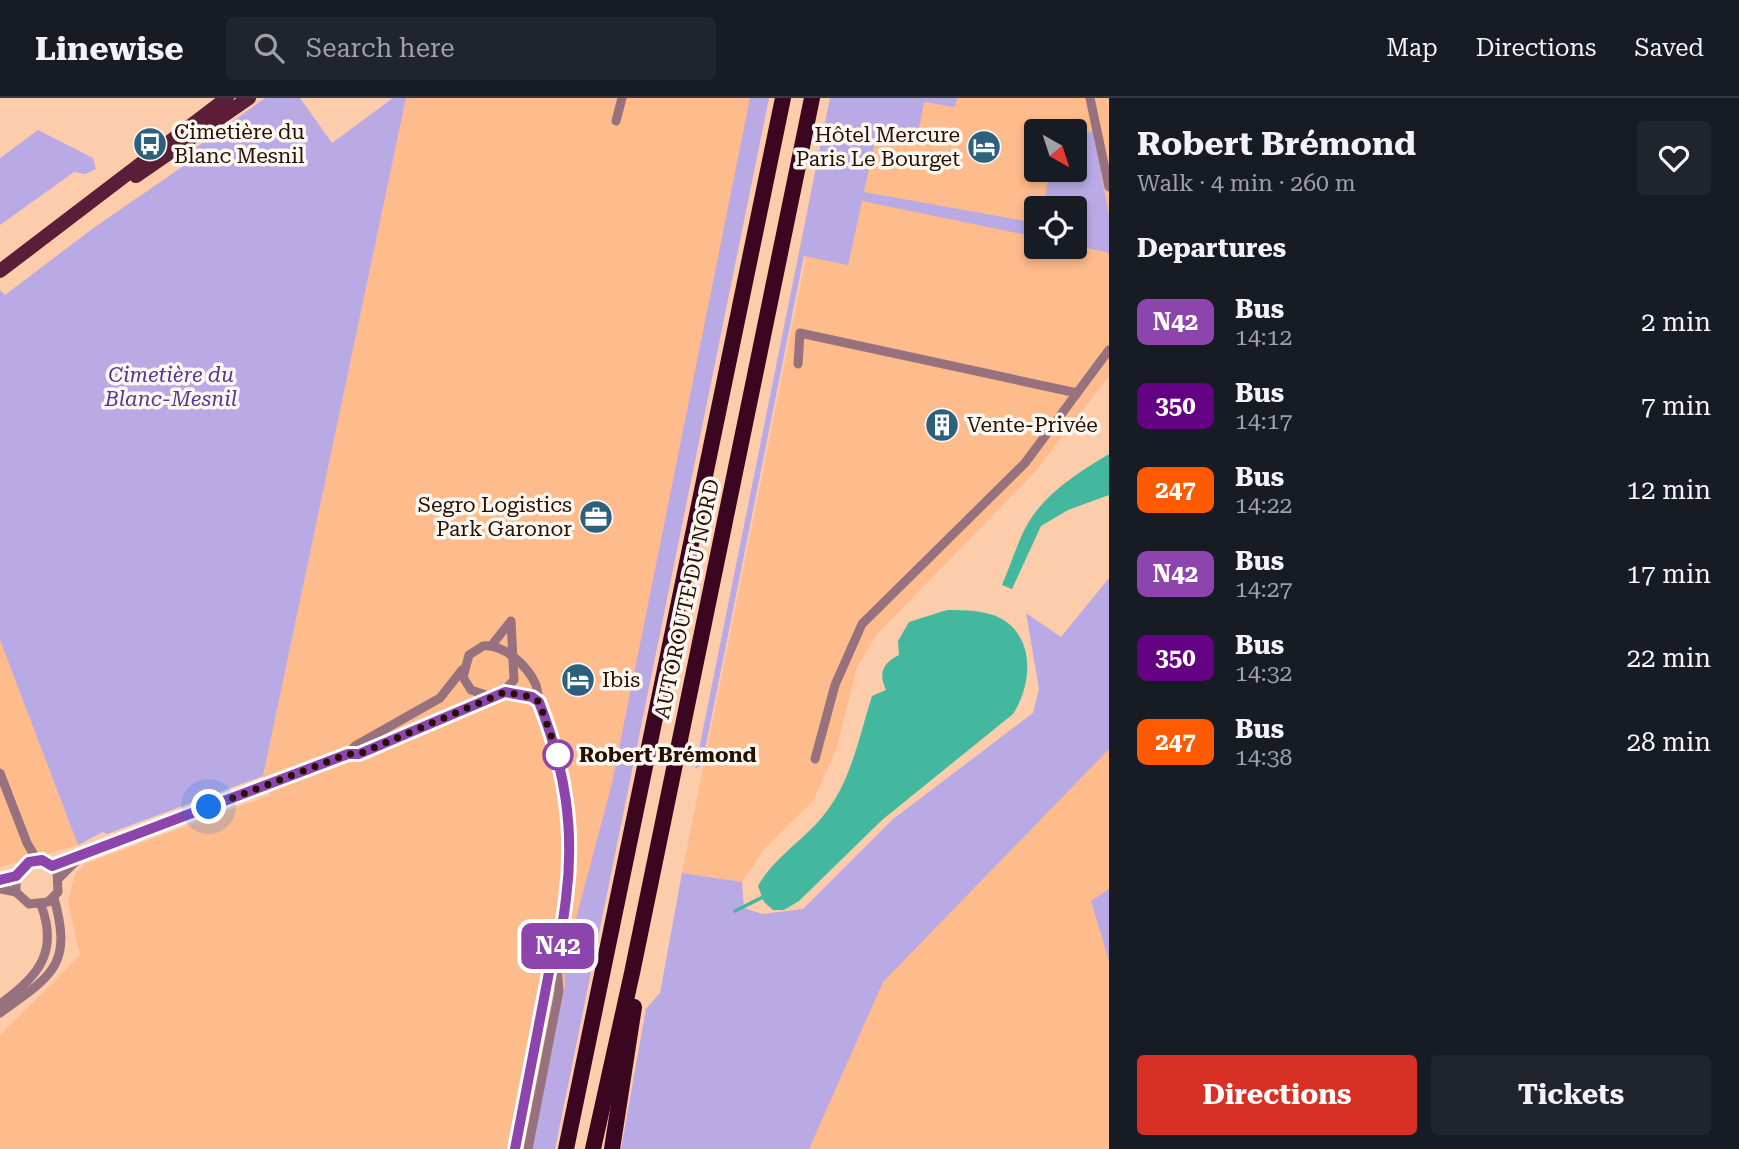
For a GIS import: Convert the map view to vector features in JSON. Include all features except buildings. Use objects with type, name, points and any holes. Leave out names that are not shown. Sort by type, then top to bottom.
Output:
[{"type":"highway","name":"AUTOROUTE DU NORD","points":[[566,1149],[783,98]]},
{"type":"highway","name":"AUTOROUTE DU NORD","points":[[593,1149],[632,973],[812,98]]},
{"type":"highway","points":[[612,1149],[635,1004],[632,973]]},
{"type":"main road","points":[[0,271],[107,192],[169,139],[227,98]]},
{"type":"main road","points":[[107,192],[158,162],[249,98]]},
{"type":"street","points":[[616,121],[622,98]]},
{"type":"street","points":[[1090,98],[1109,187]]},
{"type":"street","points":[[798,364],[800,333],[1077,393]]},
{"type":"street","points":[[816,759],[835,685],[862,624],[1025,463],[1109,350]]},
{"type":"street","points":[[52,866],[348,754],[359,754],[505,692],[514,680],[510,621],[491,646]]},
{"type":"street","points":[[348,754],[355,746],[440,698],[475,649],[491,646],[511,657],[522,666],[536,685],[560,765],[570,825],[568,879],[556,952],[559,991],[528,1149]]},
{"type":"street","points":[[463,669],[471,690],[492,698]]},
{"type":"street","points":[[505,692],[532,697],[539,702]]},
{"type":"street","points":[[0,773],[27,843],[37,860],[52,866],[59,878]]},
{"type":"street","points":[[16,891],[16,876],[23,865],[27,843]]},
{"type":"street","points":[[0,1013],[40,984],[58,961],[62,934],[54,898],[59,878],[85,852]]},
{"type":"street","points":[[23,865],[37,860]]},
{"type":"street","points":[[0,880],[16,876]]},
{"type":"street","points":[[0,889],[16,891],[29,904],[41,905],[54,898]]},
{"type":"street","points":[[0,1004],[30,980],[43,961],[48,929],[41,905]]},
{"type":"street","points":[[515,1149],[551,962],[556,952]]},
{"type":"street","points":[[541,1012],[555,1014]]},
{"type":"street","points":[[534,1047],[548,1049]]},
{"type":"shaded area","points":[[406,98],[768,98],[545,1149],[0,1149],[0,1035],[80,955],[68,902],[75,874],[85,864],[270,795],[263,776]]},
{"type":"shaded area","points":[[838,98],[1109,98],[1109,376],[1035,472],[877,634],[857,667],[836,750],[813,801],[765,848],[742,882],[682,873]]},
{"type":"shaded area","points":[[1109,578],[1109,1149],[635,1149],[805,914],[1033,713]]},
{"type":"shaded area","points":[[0,640],[78,845],[0,867]]},
{"type":"green space","name":"Cimetière du Blanc-Mesnil","points":[[265,98],[300,98],[332,143],[393,98],[406,98],[263,776],[107,834],[103,832],[78,845],[0,640],[0,290],[5,295],[92,229],[182,167],[193,150]]},
{"type":"green space","points":[[750,98],[769,98],[555,1149],[532,1149],[565,985],[564,964],[612,783]]},
{"type":"green space","points":[[830,98],[957,98],[955,107],[924,102],[916,144],[876,136],[864,192],[1024,221],[1024,235],[862,201],[848,265],[804,256],[702,765],[695,769]]},
{"type":"green space","points":[[38,130],[93,158],[96,169],[85,174],[74,172],[0,225],[0,158]]},
{"type":"green space","points":[[1093,131],[1109,215],[1109,253],[1087,248],[1087,196],[1045,196],[1048,182],[1087,182],[1087,132]]},
{"type":"green space","points":[[1109,578],[1109,749],[883,982],[809,1149],[621,1149],[646,1009],[660,993],[682,873],[742,882],[744,908],[762,914],[803,909],[893,819],[1033,713],[1039,689],[1026,613],[1061,637]]},
{"type":"green space","points":[[1109,889],[1109,961],[1091,901]]},
{"type":"water","points":[[1109,454],[1109,495],[1068,510],[1041,526],[1012,589],[1002,585],[1020,539],[1034,514],[1064,484]]},
{"type":"water","points":[[947,610],[994,615],[1012,626],[1020,637],[1025,649],[1027,676],[1013,714],[882,820],[799,901],[784,910],[773,910],[764,902],[758,886],[773,866],[819,821],[835,799],[854,756],[872,696],[886,690],[882,674],[889,661],[899,655],[898,641],[909,622]]},
{"type":"waterway","points":[[735,911],[765,896]]},
{"type":"bus line","name":"N42","points":[[0,880],[16,876],[18,870],[29,862],[42,860],[52,866],[348,754],[359,754],[505,692],[532,697],[539,702],[553,737],[568,802],[571,845],[563,918],[556,952],[551,962],[515,1149]]},
{"type":"place","name":"Cimetière du Blanc Mesnil","points":[[150,144]]},
{"type":"place","name":"Hôtel Mercure Paris Le Bourget","points":[[984,147]]},
{"type":"place","name":"Vente-Privée","points":[[942,425]]},
{"type":"place","name":"Segro Logistics Park Garonor","points":[[596,517]]},
{"type":"place","name":"Ibis","points":[[578,680]]},
{"type":"place","name":"Robert Brémond","points":[[558,755]]},
{"type":"route","points":[[209,807],[348,754],[359,754],[505,692],[532,697],[539,702],[558,755]]}]
